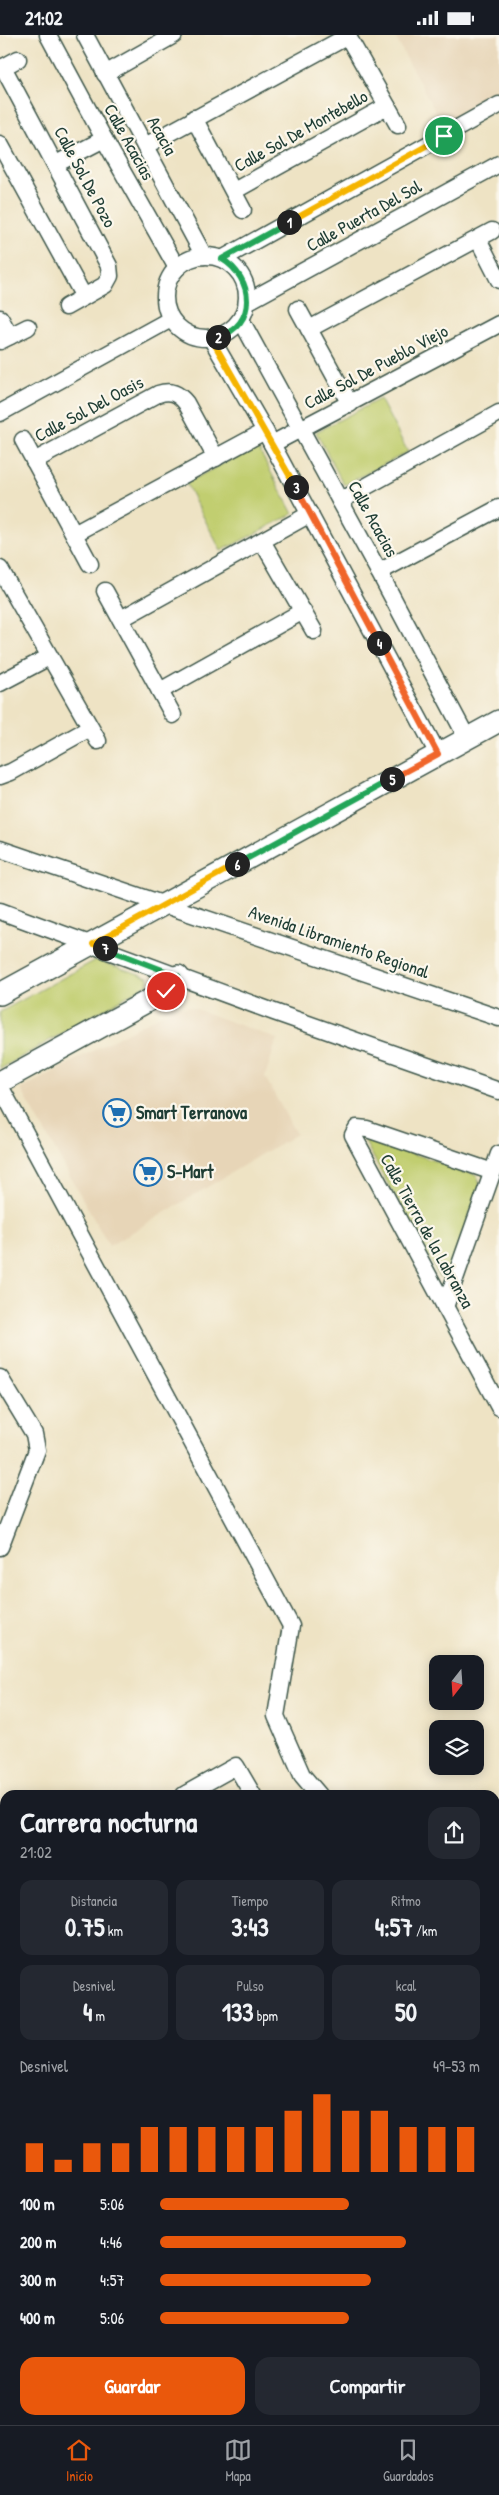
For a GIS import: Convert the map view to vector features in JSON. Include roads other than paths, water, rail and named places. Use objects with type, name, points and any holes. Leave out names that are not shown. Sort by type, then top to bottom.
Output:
[{"type":"main road","points":[[0,994],[499,721]]},
{"type":"main road","points":[[0,1084],[166,991],[178,976]]},
{"type":"street","name":"Calle Acacias","points":[[48,35],[104,139],[177,267]]},
{"type":"street","name":"Acacia","points":[[85,35],[204,256]]},
{"type":"street","points":[[105,74],[151,40],[174,35]]},
{"type":"street","name":"Calle Sol De Montebello","points":[[145,146],[347,36],[398,125]]},
{"type":"street","name":"Calle Sol De Pozo","points":[[18,59],[2,68],[56,164],[109,266],[108,282],[66,307]]},
{"type":"street","name":"Calle Puerta Del Sol","points":[[222,259],[499,105]]},
{"type":"street","name":"Calle Sol De Montebello","points":[[234,191],[387,106]]},
{"type":"street","name":"Calle Sol De Montebello","points":[[194,118],[243,210]]},
{"type":"street","points":[[56,164],[104,139]]},
{"type":"street","points":[[0,144],[84,297]]},
{"type":"street","name":"Calle Puerta Del Sol","points":[[247,303],[499,164]]},
{"type":"street","points":[[309,329],[485,235],[499,280]]},
{"type":"street","points":[[204,256],[222,259],[232,265],[242,277],[247,292],[247,303],[241,320],[233,329],[211,338],[189,335],[171,319],[165,298],[168,281],[177,267],[193,258],[204,256]]},
{"type":"street","points":[[298,309],[350,404]]},
{"type":"street","points":[[0,318],[5,339],[28,327]]},
{"type":"street","points":[[0,413],[171,319]]},
{"type":"street","name":"Calle Acacias","points":[[241,320],[379,572],[467,738]]},
{"type":"street","name":"Calle Sol De Pueblo Viejo","points":[[269,438],[302,430],[499,324]]},
{"type":"street","points":[[211,338],[269,438],[438,754]]},
{"type":"street","name":"Calle Sol Del Oasis","points":[[34,461],[158,394],[170,392],[181,397],[186,403],[216,458]]},
{"type":"street","points":[[340,501],[499,413]]},
{"type":"street","points":[[74,534],[216,458],[269,438]]},
{"type":"street","name":"Calle Sol Del Oasis","points":[[23,440],[90,564]]},
{"type":"street","points":[[379,572],[499,508]]},
{"type":"street","points":[[121,619],[310,514]]},
{"type":"street","points":[[262,541],[314,631]]},
{"type":"street","points":[[0,776],[94,735],[1,572]]},
{"type":"street","points":[[105,591],[173,715]]},
{"type":"street","points":[[160,691],[303,611]]},
{"type":"street","points":[[0,683],[49,657]]},
{"type":"street","name":"Avenida Libramiento Regional","points":[[0,849],[499,1018]]},
{"type":"street","points":[[0,911],[499,1091]]},
{"type":"street","points":[[0,1084],[291,1626],[276,1715],[302,1775],[315,1790]]},
{"type":"street","name":"Calle Tierra de la Labranza","points":[[493,1172],[367,1129],[357,1128],[354,1131],[353,1139],[499,1407]]},
{"type":"street","points":[[445,1307],[499,1154]]},
{"type":"street","points":[[0,1378],[34,1434],[36,1450],[0,1547]]},
{"type":"street","points":[[193,1790],[236,1766],[250,1790]]},
{"type":"place","name":"Smart Terranova","points":[[117,1113]]},
{"type":"place","name":"S-Mart","points":[[148,1172]]}]
